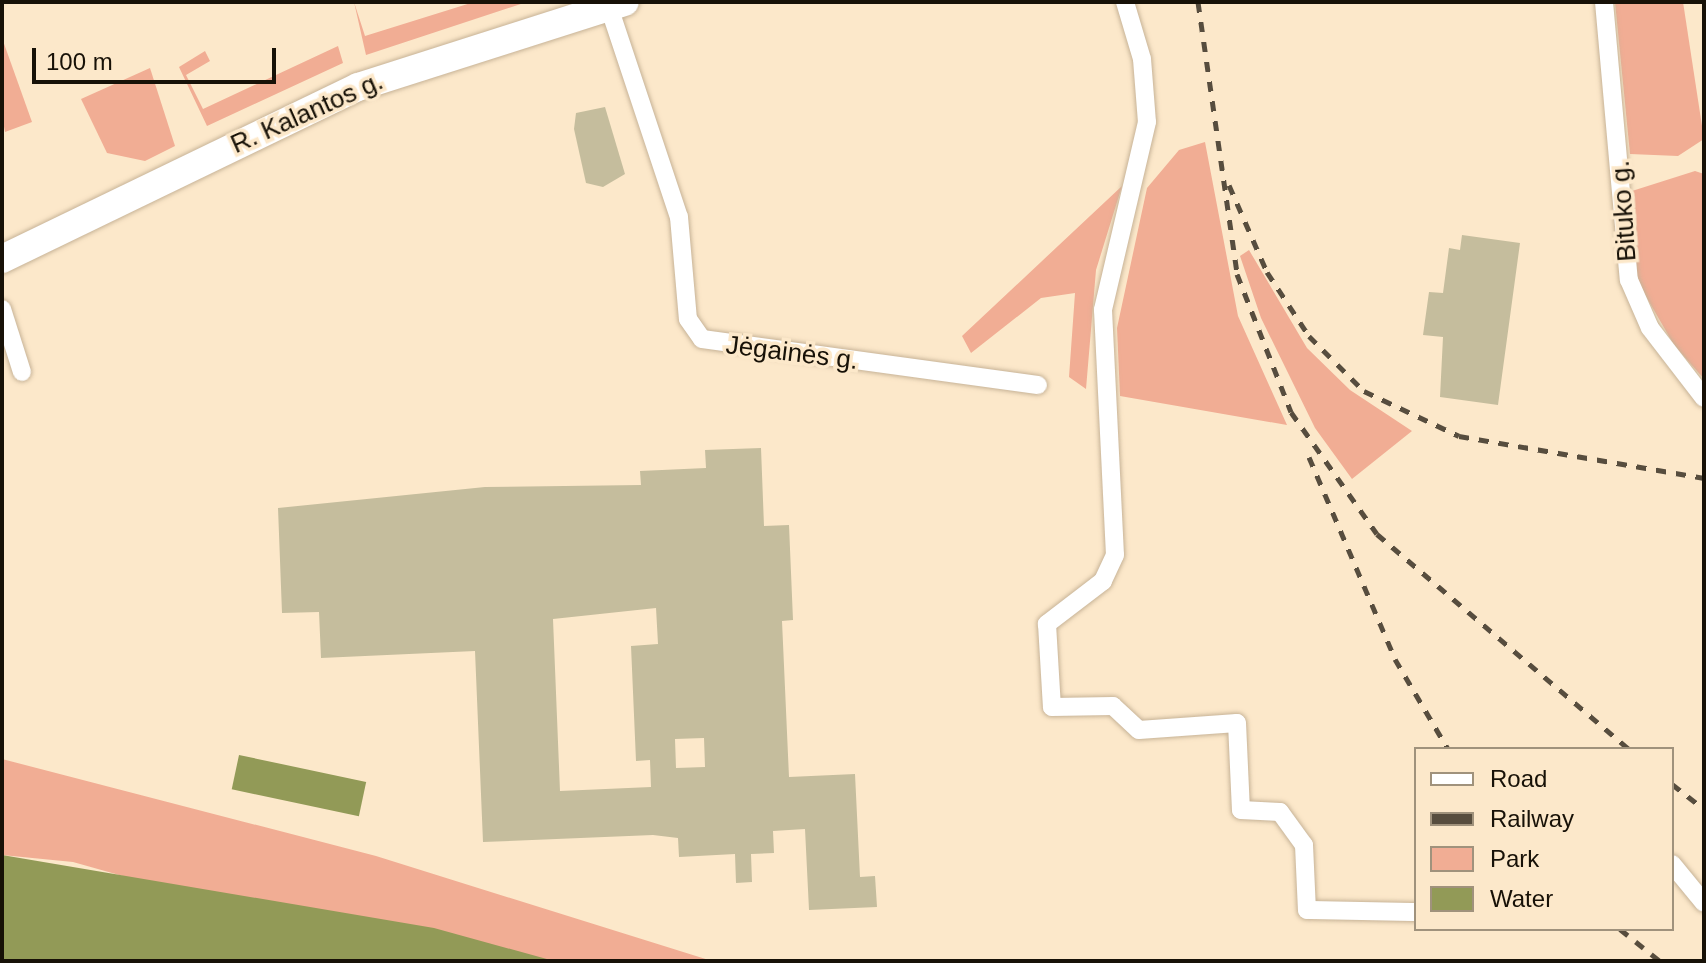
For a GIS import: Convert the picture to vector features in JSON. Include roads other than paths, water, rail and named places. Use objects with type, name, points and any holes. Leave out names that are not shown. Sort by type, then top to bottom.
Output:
[{"type":"main road","name":"R. Kalantos g.","points":[[2,259],[358,87],[617,4]]},
{"type":"street","points":[[1125,2],[1142,59],[1147,122],[1103,310],[1115,555],[1103,581],[1047,624],[1052,707],[1113,706],[1139,730],[1237,723],[1241,810],[1280,812],[1304,845],[1307,910],[1414,912]]},
{"type":"street","name":"Bituko g.","points":[[1604,2],[1629,280],[1650,328],[1704,398]]},
{"type":"street","name":"Jėgainės g.","points":[[617,4],[679,217],[688,319],[702,339],[1038,385]]},
{"type":"street","points":[[2,309],[22,372]]},
{"type":"street","points":[[1674,866],[1704,903]]},
{"type":"water","points":[[239,755],[366,782],[359,816],[232,789]]},
{"type":"water","points":[[2,855],[434,928],[554,961],[2,961]]},
{"type":"railway","points":[[1198,2],[1237,274],[1291,412],[1377,534],[1627,747]]},
{"type":"railway","points":[[1229,185],[1267,272],[1309,336],[1364,391],[1459,436],[1704,478]]},
{"type":"railway","points":[[1309,457],[1395,659],[1447,747]]},
{"type":"railway","points":[[1674,786],[1704,809]]},
{"type":"railway","points":[[1622,931],[1660,961]]}]
